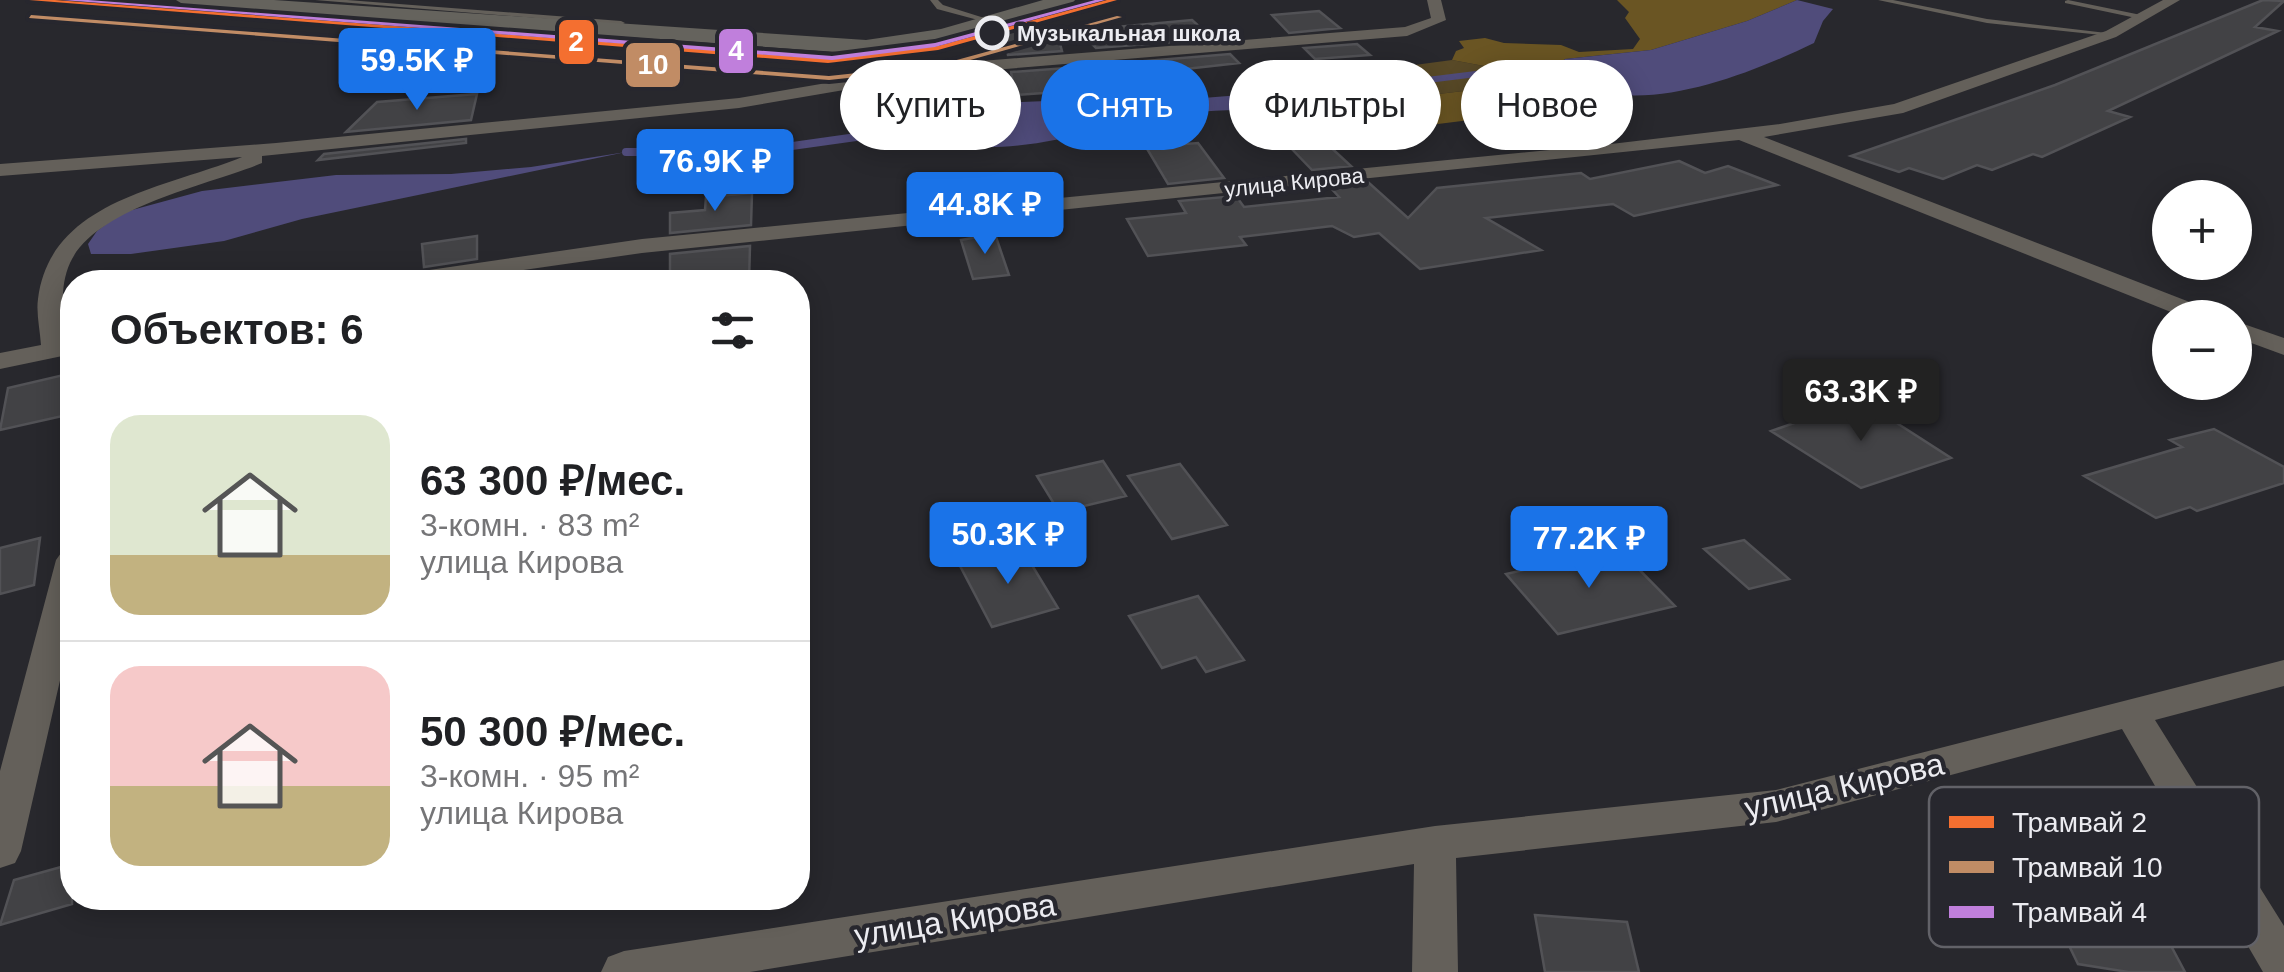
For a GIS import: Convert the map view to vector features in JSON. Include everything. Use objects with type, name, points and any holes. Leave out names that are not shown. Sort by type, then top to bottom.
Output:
[{"type":"main road","points":[[186,0],[456,15],[839,47],[892,44],[993,22],[1064,0]]},
{"type":"street","points":[[0,170],[276,148],[738,103],[932,70],[1407,31],[1439,20],[1434,0]]},
{"type":"street","name":"улица Кирова","points":[[477,270],[642,246],[1250,180],[1740,134],[1897,108],[2111,34],[2173,0]]},
{"type":"street","points":[[1740,134],[2163,300]]},
{"type":"street","points":[[60,343],[47,318],[54,273],[78,231],[113,208],[239,167],[276,148]]},
{"type":"street","points":[[2252,335],[2284,347]]},
{"type":"street","points":[[0,362],[60,350]]},
{"type":"street","points":[[0,851],[60,608]]},
{"type":"street","name":"улица Кирова","points":[[624,972],[1435,844],[1776,806],[2132,716],[2284,673]]},
{"type":"street","points":[[2132,716],[2175,787]]},
{"type":"street","points":[[1435,844],[1435,972]]},
{"type":"street","points":[[2259,925],[2284,966]]},
{"type":"lane","points":[[320,0],[456,15],[621,23]]},
{"type":"lane","points":[[934,0],[940,6],[993,22]]},
{"type":"lane","points":[[1882,0],[1987,21],[2111,34]]},
{"type":"lane","points":[[456,15],[490,1]]},
{"type":"lane","points":[[2067,2],[2141,18]]},
{"type":"shaded area","points":[[1617,0],[1797,0],[1747,21],[1651,50],[1564,60],[1452,60],[1456,51],[1464,48],[1459,41],[1485,38],[1504,43],[1561,45],[1579,52],[1633,49],[1640,39],[1625,18],[1629,12]]},
{"type":"shaded area","points":[[1797,0],[1833,9],[1814,43],[1768,64],[1690,89],[1633,96],[1633,60],[1564,60],[1651,50],[1747,21]]},
{"type":"shaded area","points":[[1441,61],[1461,62],[1461,91],[1441,94]]},
{"type":"shaded area","points":[[1461,91],[1461,121],[1441,124],[1441,94]]},
{"type":"shaded area","points":[[1229,96],[1229,111],[1209,112],[1209,97]]},
{"type":"shaded area","points":[[1041,101],[1041,142],[1021,145],[1021,102]]},
{"type":"shaded area","points":[[626,152],[302,219],[224,241],[131,254],[91,254],[88,244],[97,231],[121,213],[202,191],[336,175],[451,174],[531,167]]},
{"type":"building","points":[[2263,0],[2284,1],[2255,27],[2278,31],[2108,111],[2130,117],[2042,157],[2033,154],[1992,170],[1977,165],[1943,179],[1909,168],[1899,172],[1851,156],[2055,85]]},
{"type":"building","points":[[1319,11],[1340,28],[1289,33],[1272,15]]},
{"type":"building","points":[[1192,20],[1213,39],[1096,48],[1086,38],[1124,34],[1116,27]]},
{"type":"building","points":[[1018,23],[1031,43],[1059,40],[1062,51],[1008,55],[1003,28]]},
{"type":"building","points":[[1357,44],[1370,55],[1315,59],[1304,48]]},
{"type":"building","points":[[1230,54],[1236,60],[1209,66],[1209,60],[1158,60]]},
{"type":"building","points":[[1041,70],[1041,93],[1021,95],[1021,71]]},
{"type":"building","points":[[477,94],[471,120],[346,132],[377,102]]},
{"type":"building","points":[[466,139],[466,143],[318,160],[324,154]]},
{"type":"building","points":[[1148,150],[1203,150],[1224,178],[1168,184]]},
{"type":"building","points":[[1293,150],[1334,150],[1351,166],[1312,170]]},
{"type":"building","points":[[1679,161],[1705,173],[1728,166],[1777,185],[1634,216],[1613,204],[1486,218],[1541,250],[1420,269],[1379,233],[1354,237],[1332,226],[1240,237],[1246,245],[1148,256],[1127,219],[1186,213],[1179,201],[1236,196],[1244,207],[1339,197],[1329,186],[1368,182],[1408,218],[1437,188],[1581,173],[1590,179]]},
{"type":"building","points":[[752,193],[751,225],[670,233],[670,213],[705,210],[706,197]]},
{"type":"building","points":[[995,234],[1009,275],[973,279],[961,240]]},
{"type":"building","points":[[477,236],[477,259],[424,267],[422,244]]},
{"type":"building","points":[[750,246],[749,270],[670,270],[670,254]]},
{"type":"building","points":[[60,376],[60,417],[0,430],[8,388]]},
{"type":"building","points":[[1861,400],[1951,458],[1861,488],[1771,431]]},
{"type":"building","points":[[2214,429],[2284,467],[2284,483],[2197,511],[2190,507],[2156,518],[2084,476],[2182,447],[2170,440]]},
{"type":"building","points":[[1103,461],[1126,496],[1059,512],[1037,476]]},
{"type":"building","points":[[1180,464],[1227,525],[1172,539],[1128,476]]},
{"type":"building","points":[[40,538],[34,585],[0,594],[0,548]]},
{"type":"building","points":[[1744,540],[1789,579],[1749,589],[1704,549]]},
{"type":"building","points":[[1021,547],[1058,608],[992,627],[959,564]]},
{"type":"building","points":[[1619,549],[1675,606],[1558,634],[1506,574]]},
{"type":"building","points":[[1198,596],[1244,660],[1206,672],[1196,657],[1162,668],[1129,616]]},
{"type":"building","points":[[60,867],[60,908],[0,925],[14,880]]},
{"type":"building","points":[[1535,915],[1627,922],[1639,972],[1545,972]]},
{"type":"building","points":[[2070,947],[2172,947],[2185,972],[2128,972],[2078,964]]},
{"type":"waterway","points":[[1441,78],[1461,76]]},
{"type":"waterway","points":[[626,152],[750,152],[840,139]]},
{"type":"tram line","name":"2","points":[[32,0],[828,61],[938,48],[1114,0]]},
{"type":"tram line","name":"4","points":[[65,0],[832,58],[935,45],[1102,0]]},
{"type":"tram line","name":"10","points":[[31,17],[829,78],[942,66],[1119,17]]},
{"type":"place","name":"Музыкальная школа","points":[[992,33]]}]
